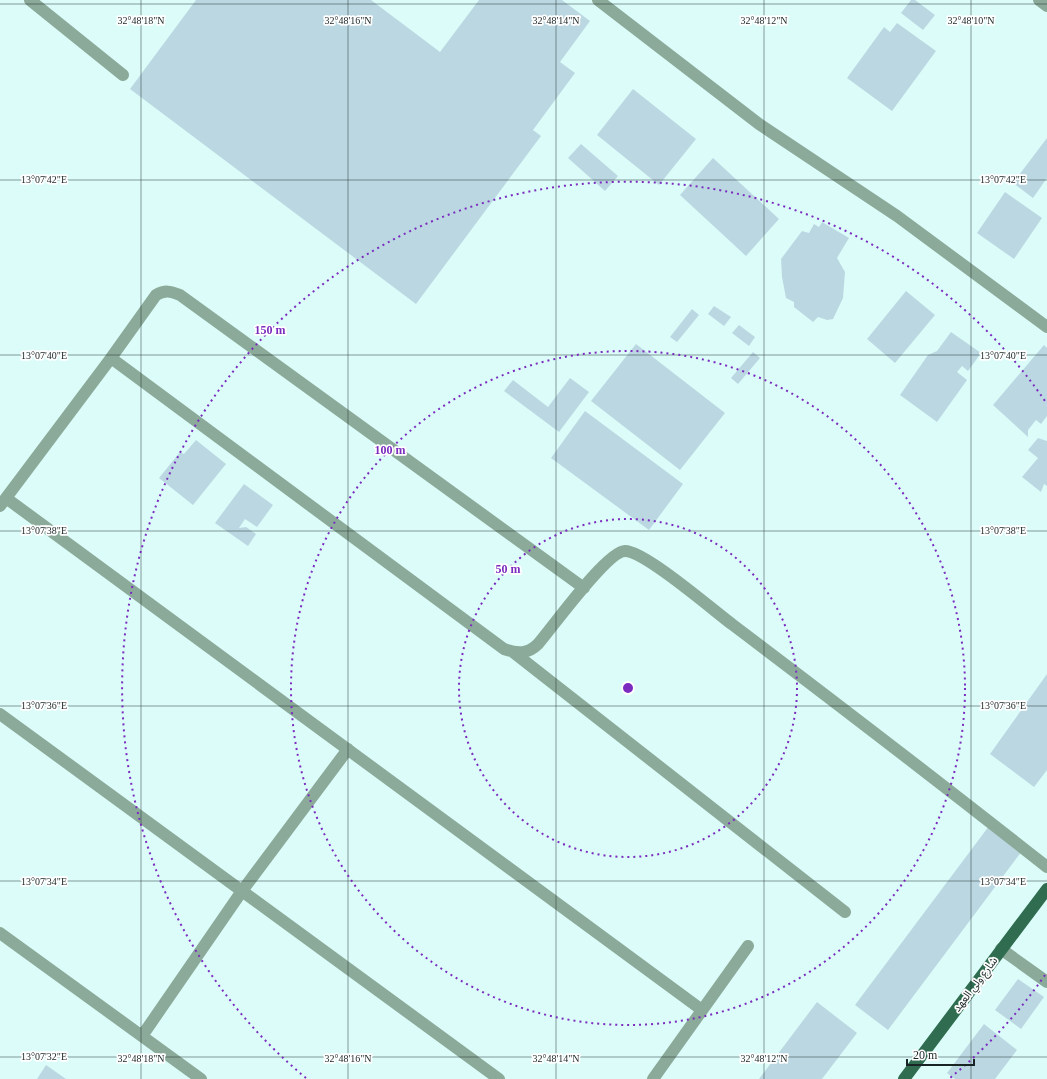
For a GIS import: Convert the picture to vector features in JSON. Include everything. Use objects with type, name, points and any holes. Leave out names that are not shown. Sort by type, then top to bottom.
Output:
[{"type":"main road","name":"شارع ولي العهد","points":[[904,1079],[1047,889]]},
{"type":"street","points":[[30,0],[123,75]]},
{"type":"street","points":[[598,0],[759,124],[897,216],[1047,327]]},
{"type":"street","points":[[1039,0],[1047,6]]},
{"type":"street","points":[[584,588],[180,294],[171,291],[163,291],[156,295],[111,358],[3,502],[348,749],[702,1010]]},
{"type":"street","points":[[111,358],[498,644],[513,652],[845,912]]},
{"type":"street","points":[[513,652],[525,652],[533,649],[584,588],[616,554],[625,551],[636,554],[907,757],[1047,867]]},
{"type":"street","points":[[0,714],[500,1079]]},
{"type":"street","points":[[142,1036],[242,891],[348,749]]},
{"type":"street","points":[[0,932],[201,1079]]},
{"type":"street","points":[[653,1079],[748,946]]},
{"type":"street","points":[[1002,949],[1047,982]]},
{"type":"building","points":[[196,0],[371,0],[440,52],[479,0],[562,0],[590,21],[560,62],[575,73],[533,130],[541,136],[416,304],[130,89]]},
{"type":"building","points":[[911,0],[915,0],[935,15],[923,30],[901,13]]},
{"type":"building","points":[[897,23],[936,51],[892,111],[847,78],[884,27],[890,32]]},
{"type":"building","points":[[633,89],[696,139],[659,185],[597,135]]},
{"type":"building","points":[[1047,138],[1047,178],[1033,198],[1013,183]]},
{"type":"building","points":[[581,144],[618,176],[605,191],[568,158]]},
{"type":"building","points":[[713,158],[779,219],[746,256],[680,195]]},
{"type":"building","points":[[1005,192],[1042,218],[1014,259],[977,233]]},
{"type":"building","points":[[822,222],[849,238],[837,258],[845,272],[843,298],[833,319],[827,320],[818,317],[813,322],[794,307],[794,302],[786,298],[782,277],[781,259],[802,231],[809,233],[814,224],[819,227]]},
{"type":"building","points":[[906,291],[935,315],[895,363],[867,339]]},
{"type":"building","points":[[714,306],[731,317],[724,326],[708,314]]},
{"type":"building","points":[[692,309],[699,315],[677,342],[670,337]]},
{"type":"building","points":[[739,325],[755,337],[749,346],[732,333]]},
{"type":"building","points":[[951,332],[981,353],[968,371],[962,366],[957,372],[967,380],[937,422],[900,395],[928,355],[937,351]]},
{"type":"building","points":[[636,344],[725,413],[680,470],[591,401]]},
{"type":"building","points":[[1044,345],[1047,348],[1047,416],[1041,424],[1036,420],[1028,430],[1028,437],[993,405]]},
{"type":"building","points":[[753,352],[760,358],[738,384],[731,378]]},
{"type":"building","points":[[570,378],[589,392],[559,432],[504,391],[513,380],[548,407]]},
{"type":"building","points":[[585,411],[683,484],[649,530],[551,458]]},
{"type":"building","points":[[1038,438],[1047,441],[1047,486],[1044,484],[1041,492],[1022,477],[1038,458],[1028,450]]},
{"type":"building","points":[[196,440],[226,464],[193,505],[159,478],[180,452],[184,454]]},
{"type":"building","points":[[244,484],[273,505],[257,527],[245,519],[239,528],[246,527],[256,534],[248,546],[215,523]]},
{"type":"building","points":[[1047,674],[1047,770],[1034,787],[990,754]]},
{"type":"building","points":[[989,826],[1022,851],[888,1030],[855,1005]]},
{"type":"building","points":[[1018,979],[1044,997],[1021,1029],[995,1010]]},
{"type":"building","points":[[817,1002],[857,1033],[822,1079],[759,1079]]},
{"type":"building","points":[[984,1024],[1017,1050],[995,1079],[955,1079],[947,1073]]},
{"type":"building","points":[[46,1065],[66,1079],[37,1079]]}]
